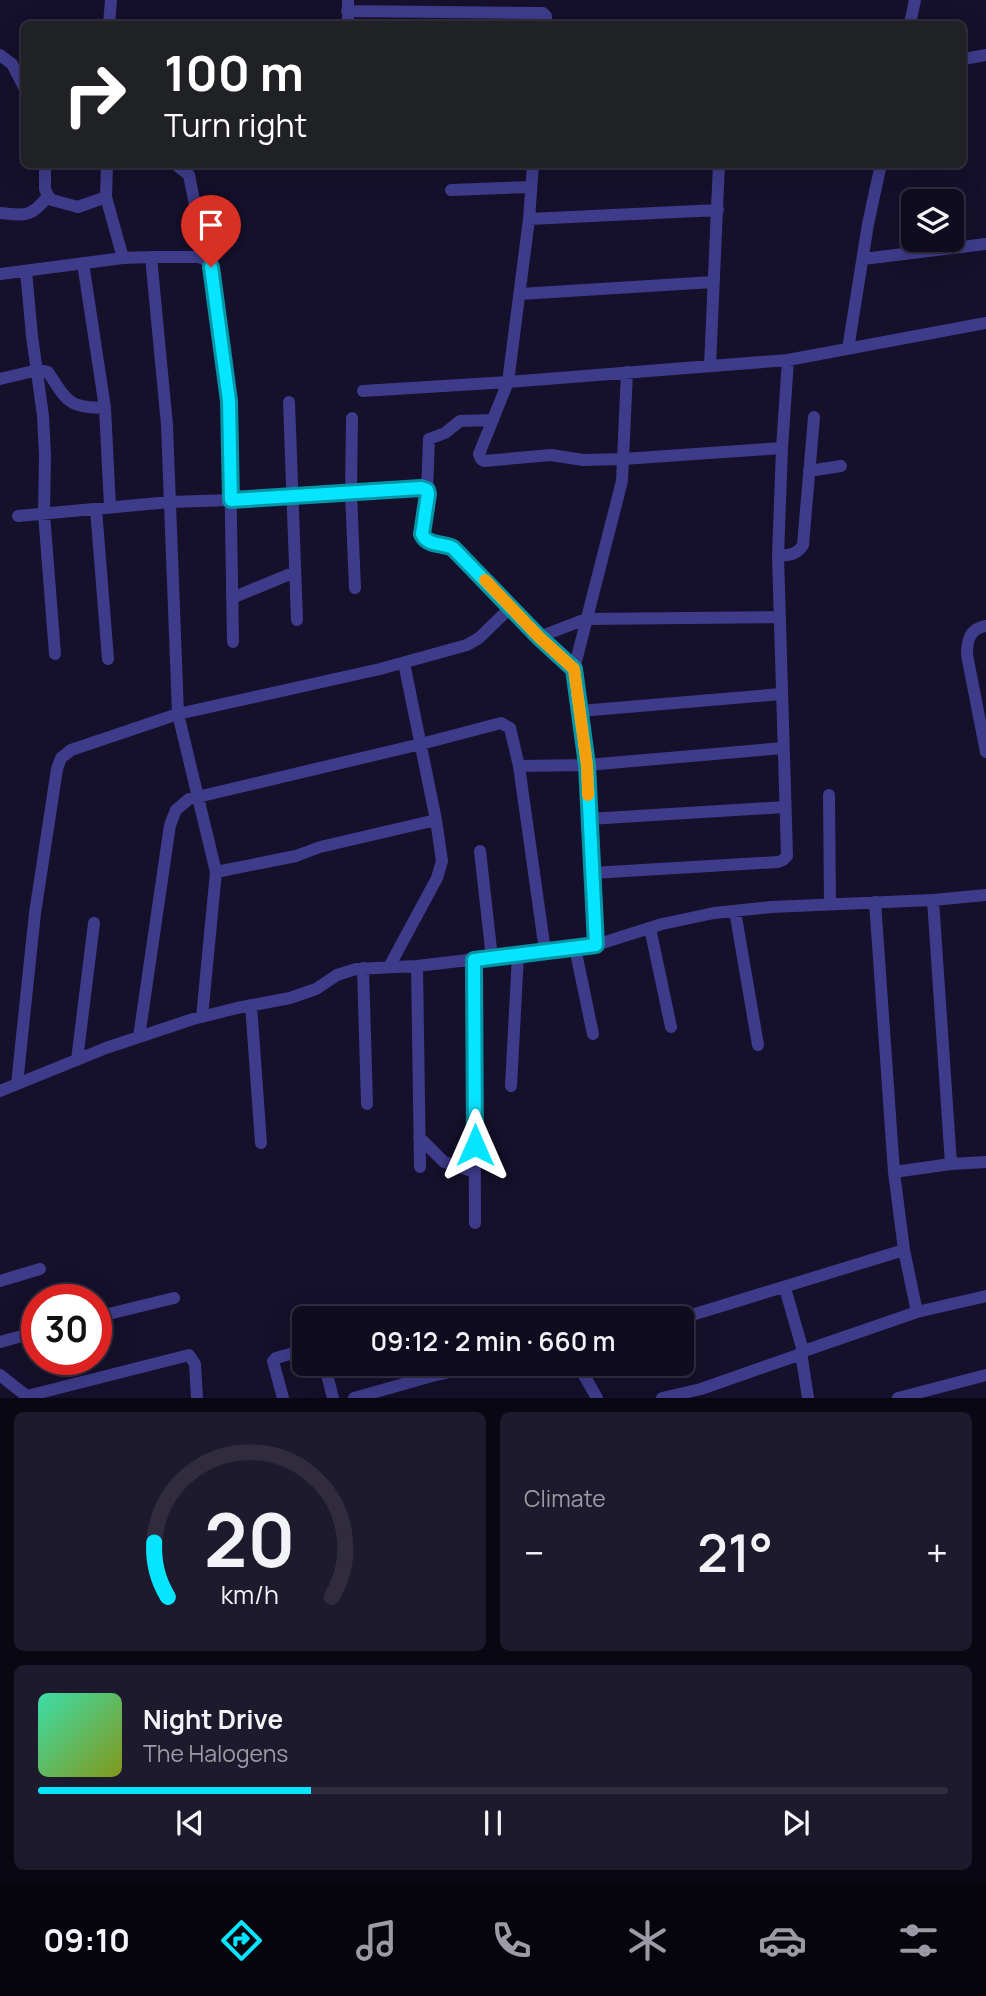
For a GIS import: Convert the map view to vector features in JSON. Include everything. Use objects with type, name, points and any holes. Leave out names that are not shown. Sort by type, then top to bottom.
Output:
[{"type":"street","points":[[109,21],[111,0]]},
{"type":"street","points":[[911,21],[915,0]]},
{"type":"street","points":[[348,12],[543,13],[546,21]]},
{"type":"street","points":[[0,55],[12,64],[21,81]]},
{"type":"street","points":[[966,58],[986,55]]},
{"type":"street","points":[[45,168],[45,189],[52,200],[78,207],[106,197]]},
{"type":"street","points":[[107,168],[106,197],[123,258]]},
{"type":"street","points":[[180,168],[189,175],[206,260],[211,267],[229,401],[233,642]]},
{"type":"street","points":[[533,168],[529,219],[508,383],[479,454],[481,459],[484,461],[551,455],[583,460],[623,459],[782,448]]},
{"type":"street","points":[[710,366],[719,168]]},
{"type":"street","points":[[848,349],[880,168]]},
{"type":"street","points":[[451,190],[531,187]]},
{"type":"street","points":[[0,213],[32,213],[48,196]]},
{"type":"street","points":[[529,219],[718,210]]},
{"type":"street","points":[[863,260],[986,243]]},
{"type":"street","points":[[150,257],[167,425],[178,714],[216,872],[202,1017]]},
{"type":"street","points":[[0,274],[123,258],[198,257],[206,260]]},
{"type":"street","points":[[83,263],[105,408],[110,508]]},
{"type":"street","points":[[26,271],[45,442],[44,514],[55,654]]},
{"type":"street","points":[[520,294],[713,282]]},
{"type":"street","points":[[363,391],[508,383],[788,360],[986,323]]},
{"type":"street","points":[[592,873],[778,862],[787,856],[778,556],[788,360]]},
{"type":"street","points":[[0,379],[37,370],[48,372],[72,404],[85,408],[105,408]]},
{"type":"street","points":[[596,945],[587,765],[574,669],[622,481],[627,372]]},
{"type":"street","points":[[289,402],[297,620]]},
{"type":"street","points":[[778,556],[792,555],[803,545],[814,417]]},
{"type":"street","points":[[352,418],[351,493],[355,588]]},
{"type":"street","points":[[493,420],[460,421],[445,433],[429,439],[428,494],[422,534],[424,539],[431,543],[453,548],[539,637],[574,669]]},
{"type":"street","points":[[809,471],[841,466]]},
{"type":"street","points":[[18,516],[170,502],[421,488],[427,490]]},
{"type":"street","points":[[96,509],[108,659]]},
{"type":"street","points":[[232,598],[295,572]]},
{"type":"street","points":[[17,1084],[35,913],[57,769],[61,758],[71,750],[178,714],[404,663],[467,645],[479,638],[511,607]]},
{"type":"street","points":[[539,637],[586,619],[779,617]]},
{"type":"street","points":[[986,626],[972,632],[967,640],[967,655],[986,752]]},
{"type":"street","points":[[389,967],[441,869],[442,861],[404,663]]},
{"type":"street","points":[[580,711],[781,694]]},
{"type":"street","points":[[139,1037],[170,825],[176,810],[189,799],[501,723],[510,729],[519,766],[545,951]]},
{"type":"street","points":[[519,766],[587,765],[783,748]]},
{"type":"street","points":[[829,795],[830,904]]},
{"type":"street","points":[[590,819],[785,807]]},
{"type":"street","points":[[216,872],[296,856],[320,847],[436,820]]},
{"type":"street","points":[[480,851],[492,958]]},
{"type":"street","points":[[0,1091],[139,1037],[202,1017],[290,998],[316,989],[337,975],[363,968],[417,966],[596,945],[650,928],[714,913],[986,895]]},
{"type":"street","points":[[933,900],[951,1164]]},
{"type":"street","points":[[875,902],[894,1172],[904,1250],[917,1312]]},
{"type":"street","points":[[735,911],[758,1045]]},
{"type":"street","points":[[77,1060],[94,923]]},
{"type":"street","points":[[650,928],[671,1027]]},
{"type":"street","points":[[575,948],[593,1034]]},
{"type":"street","points":[[511,1086],[518,955]]},
{"type":"street","points":[[474,960],[475,1223]]},
{"type":"street","points":[[417,966],[420,1167]]},
{"type":"street","points":[[363,968],[367,1104]]},
{"type":"street","points":[[251,1005],[261,1143]]},
{"type":"street","points":[[419,1137],[444,1162],[475,1172]]},
{"type":"street","points":[[894,1172],[986,1162]]},
{"type":"street","points":[[694,1315],[904,1250]]},
{"type":"street","points":[[0,1281],[40,1269]]},
{"type":"street","points":[[785,1288],[802,1352],[808,1398]]},
{"type":"street","points":[[662,1398],[702,1393],[802,1352],[917,1312],[986,1296]]},
{"type":"street","points":[[112,1313],[174,1297]]},
{"type":"street","points":[[0,1342],[21,1336]]},
{"type":"street","points":[[283,1398],[273,1361],[292,1353]]},
{"type":"street","points":[[0,1376],[28,1396],[189,1355],[195,1364],[197,1398]]},
{"type":"street","points":[[898,1398],[986,1375]]},
{"type":"street","points":[[327,1376],[332,1398]]},
{"type":"street","points":[[354,1398],[414,1376]]},
{"type":"street","points":[[585,1376],[597,1398]]},
{"type":"slow traffic","points":[[485,580],[539,637],[574,669],[587,765],[588,795]]},
{"type":"route","points":[[211,267],[229,401],[231,500],[421,488],[427,490],[422,534],[424,539],[453,548],[539,637],[574,669],[587,765],[596,945],[474,960],[475,1145]]}]
